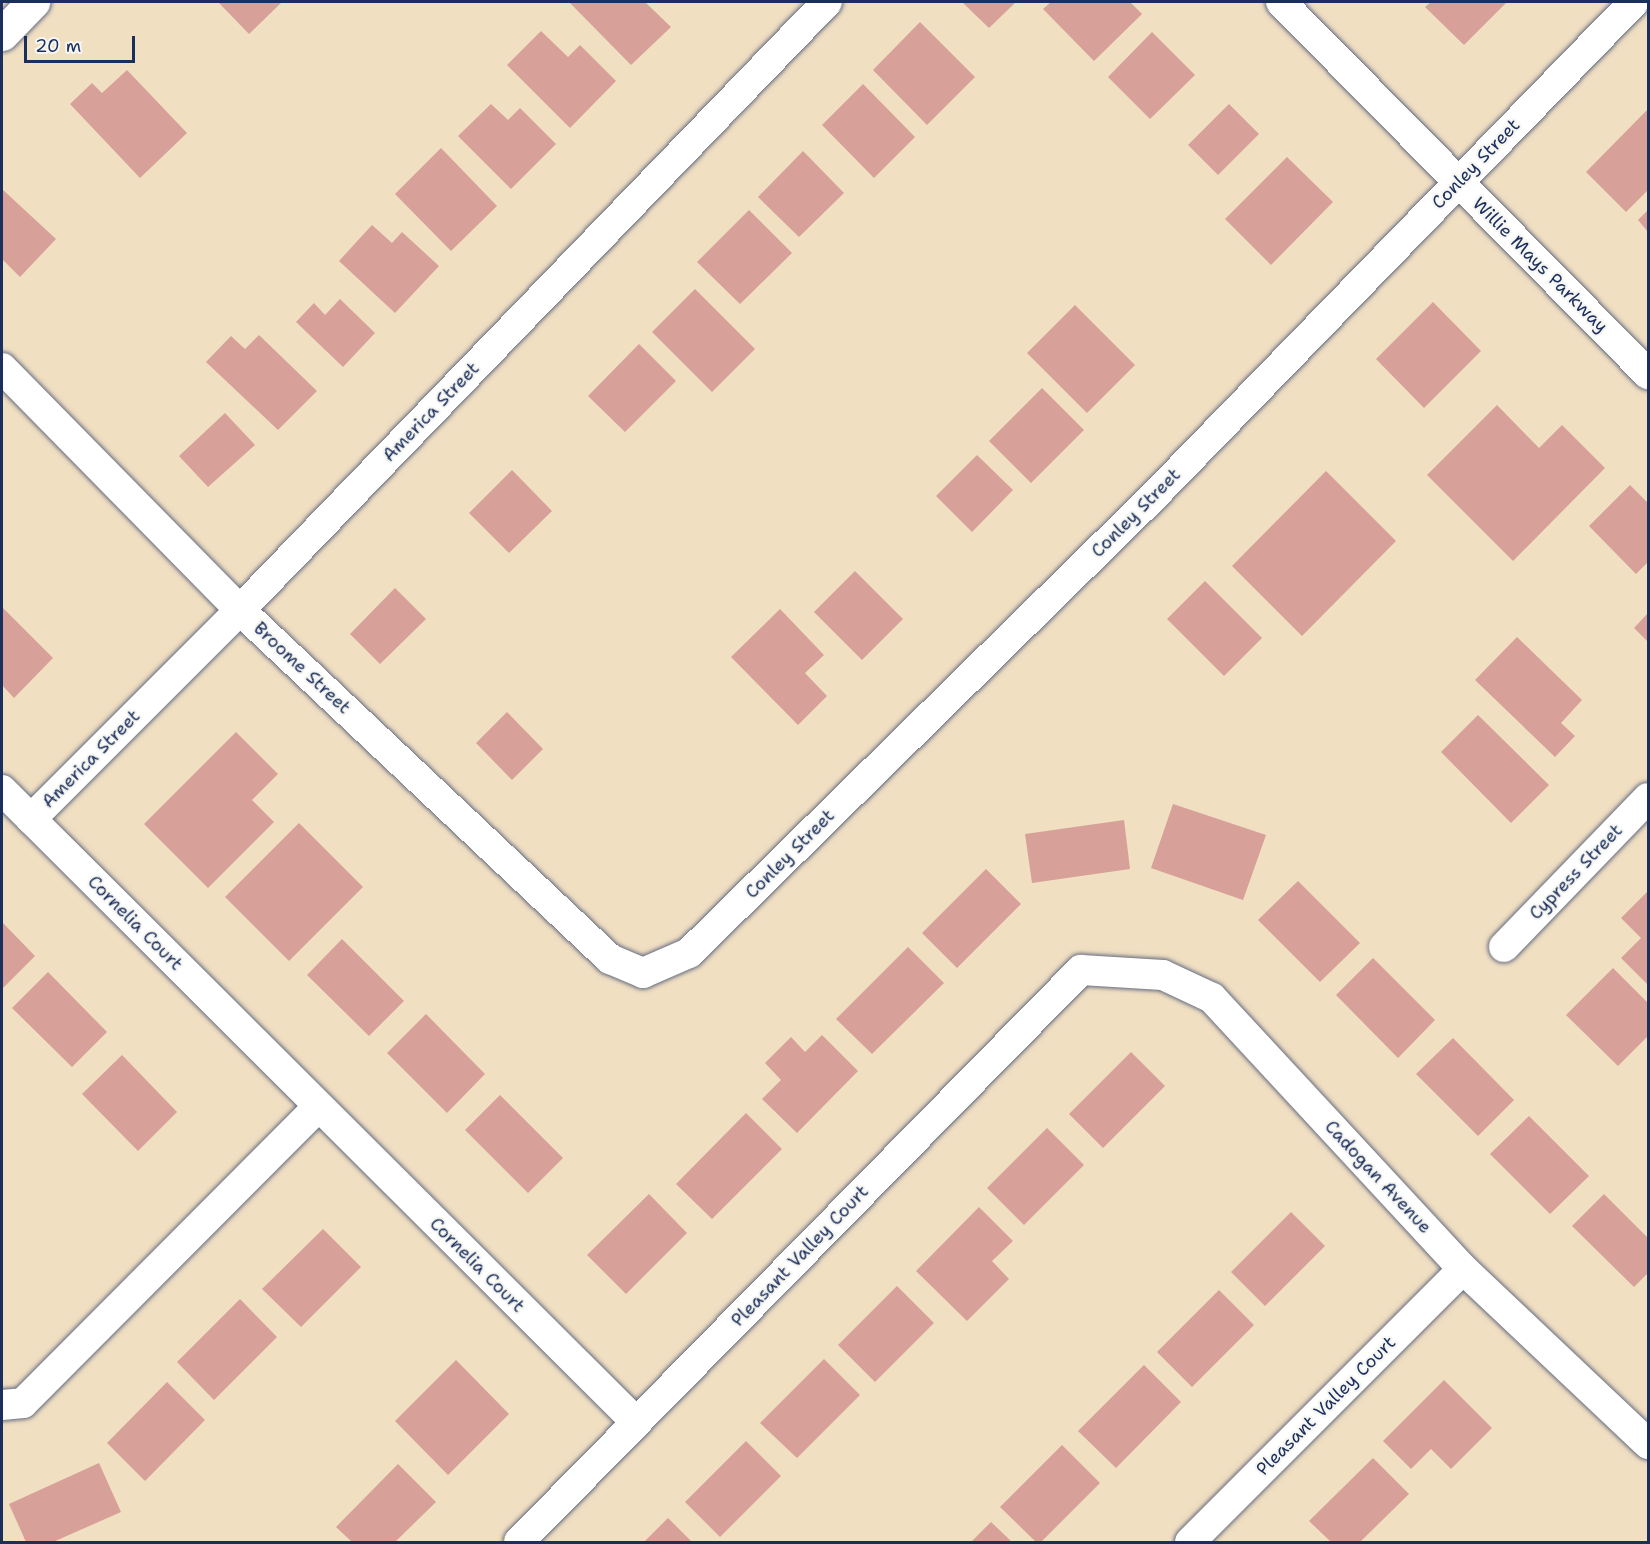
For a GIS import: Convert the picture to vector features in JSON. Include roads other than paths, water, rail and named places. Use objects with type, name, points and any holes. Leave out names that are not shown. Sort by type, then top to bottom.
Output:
[{"type":"street","points":[[2,34],[33,2]]},
{"type":"street","name":"America Street","points":[[31,819],[240,610],[827,2]]},
{"type":"street","name":"Willie Mays Parkway","points":[[1281,2],[1648,374]]},
{"type":"street","name":"Conley Street","points":[[610,959],[643,973],[689,953],[1155,495],[1635,2]]},
{"type":"street","name":"Broome Street","points":[[2,368],[240,610],[610,959]]},
{"type":"street","name":"Cornelia Court","points":[[2,790],[636,1422]]},
{"type":"street","name":"Cypress Street","points":[[1504,947],[1648,798]]},
{"type":"street","name":"Cadogan Avenue","points":[[1081,970],[1162,975],[1212,998],[1463,1269],[1648,1444]]},
{"type":"street","name":"Pleasant Valley Court","points":[[519,1542],[1081,970]]},
{"type":"street","points":[[2,1405],[23,1403],[318,1107]]},
{"type":"street","name":"Pleasant Valley Court","points":[[1190,1542],[1463,1269]]}]
